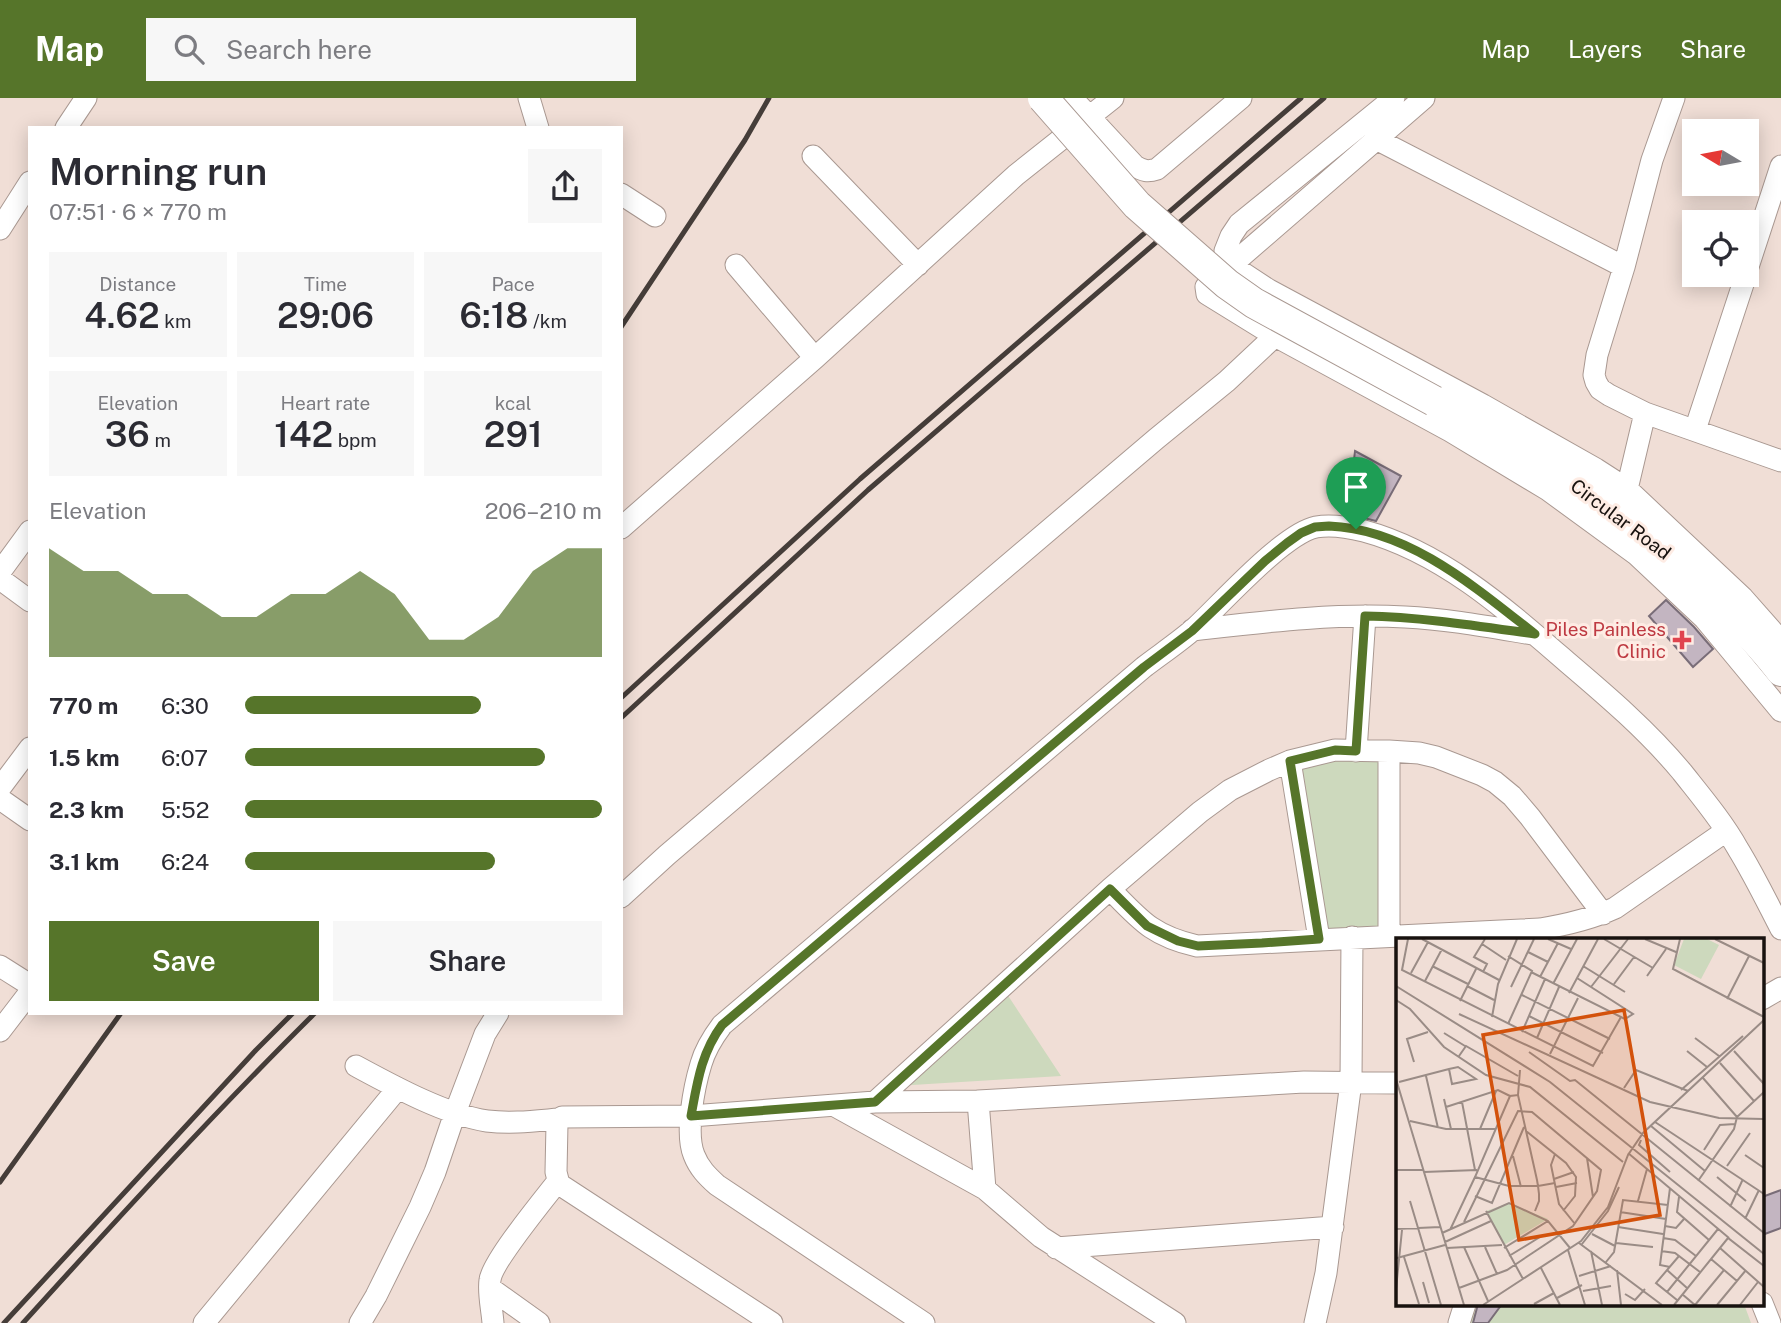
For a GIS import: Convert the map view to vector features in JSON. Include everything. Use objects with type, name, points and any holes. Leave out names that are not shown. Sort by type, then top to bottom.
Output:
[{"type":"main road","name":"Circular Road","points":[[1043,98],[1137,205],[1227,284],[1254,303],[1527,452],[1585,488],[1683,566],[1763,648],[1781,671]]},
{"type":"street","points":[[67,126],[86,98]]},
{"type":"street","points":[[528,98],[537,126]]},
{"type":"street","points":[[1072,98],[1135,166],[1144,171],[1157,169],[1241,98]]},
{"type":"street","points":[[623,526],[815,358],[1016,175],[1113,98]]},
{"type":"street","points":[[1394,98],[1239,224],[1226,251],[1231,265],[1269,290],[1483,405],[1596,468],[1627,489],[1743,598],[1781,641]]},
{"type":"street","points":[[1424,98],[1206,287],[1207,294],[1275,335],[1450,431],[1548,490],[1637,555],[1704,618],[1781,712]]},
{"type":"street","points":[[1674,98],[1652,160],[1597,355],[1594,375],[1600,389],[1645,413],[1781,461]]},
{"type":"street","points":[[1376,139],[1624,267]]},
{"type":"street","points":[[813,156],[918,265]]},
{"type":"street","points":[[1759,234],[1781,166]]},
{"type":"street","points":[[0,229],[28,185]]},
{"type":"street","points":[[623,195],[656,216]]},
{"type":"street","points":[[736,265],[815,358]]},
{"type":"street","points":[[1695,430],[1742,287]]},
{"type":"street","points":[[623,895],[697,829],[1227,381],[1275,335]]},
{"type":"street","points":[[1627,489],[1645,413]]},
{"type":"street","points":[[924,1323],[728,1193],[702,1172],[693,1155],[690,1140],[691,1116],[701,1063],[713,1036],[722,1025],[1144,667],[1192,631],[1265,561],[1301,533],[1315,527],[1356,529],[1407,546],[1480,591],[1535,634],[1638,725],[1681,771],[1738,848],[1781,929]]},
{"type":"street","points":[[0,572],[28,534]]},
{"type":"street","points":[[0,579],[28,600]]},
{"type":"street","points":[[1356,751],[1365,616]]},
{"type":"street","points":[[1192,631],[1307,618],[1365,616],[1436,619],[1535,634]]},
{"type":"street","points":[[875,1102],[1200,811],[1230,790],[1290,761],[1335,750],[1389,751],[1419,753],[1470,769],[1495,782],[1512,796],[1603,914]]},
{"type":"street","points":[[0,788],[28,751]]},
{"type":"street","points":[[1389,751],[1389,936]]},
{"type":"street","points":[[1290,761],[1319,939]]},
{"type":"street","points":[[0,799],[28,819]]},
{"type":"street","points":[[1110,889],[1147,926],[1178,941],[1198,946],[1540,929],[1603,914],[1615,908],[1726,831]]},
{"type":"street","points":[[1315,1323],[1333,1227],[1351,1082],[1352,937]]},
{"type":"street","points":[[0,966],[28,984]]},
{"type":"street","points":[[1764,998],[1781,988]]},
{"type":"street","points":[[0,1031],[28,995]]},
{"type":"street","points":[[360,1323],[425,1195],[485,1034],[497,1015]]},
{"type":"street","points":[[356,1066],[455,1113],[474,1119],[503,1122],[562,1117],[691,1116],[875,1102],[978,1101],[1304,1082],[1396,1083]]},
{"type":"street","points":[[205,1323],[398,1088]]},
{"type":"street","points":[[978,1101],[985,1189]]},
{"type":"street","points":[[835,1106],[985,1189],[1056,1248],[1175,1323]]},
{"type":"street","points":[[559,1119],[556,1172],[558,1181],[564,1188],[772,1323]]},
{"type":"street","points":[[493,1323],[490,1288],[492,1272],[558,1181]]},
{"type":"street","points":[[1056,1248],[1333,1227]]},
{"type":"street","points":[[490,1288],[539,1323]]},
{"type":"street","points":[[1459,1323],[1464,1306]]},
{"type":"street","points":[[1763,1306],[1770,1323]]},
{"type":"green space","points":[[1382,756],[1384,931],[1322,934],[1294,763]]},
{"type":"green space","points":[[1005,991],[1061,1076],[896,1086]]},
{"type":"green space","points":[[1464,1306],[1745,1306],[1751,1323],[1459,1323]]},
{"type":"building","points":[[1355,451],[1401,476],[1376,521],[1348,514]]},
{"type":"building","points":[[1666,600],[1713,649],[1693,667],[1649,616]]},
{"type":"building","points":[[1781,1190],[1781,1228],[1764,1234],[1764,1196]]},
{"type":"building","points":[[1477,1306],[1501,1306],[1488,1323],[1473,1323]]},
{"type":"railway","points":[[623,324],[745,140],[769,98]]},
{"type":"railway","points":[[623,696],[860,479],[1301,98]]},
{"type":"railway","points":[[623,716],[868,490],[1324,98]]},
{"type":"railway","points":[[0,1182],[120,1015]]},
{"type":"railway","points":[[4,1323],[291,1015]]},
{"type":"railway","points":[[23,1323],[203,1127],[313,1015]]},
{"type":"place","name":"Piles Painless Clinic","points":[[1682,640]]},
{"type":"route","points":[[1342,526],[1356,529],[1407,546],[1434,561],[1480,591],[1535,634],[1436,619],[1365,616],[1356,751],[1335,750],[1290,761],[1319,939],[1198,946],[1178,941],[1147,926],[1110,889],[875,1102],[691,1116],[701,1063],[713,1036],[722,1025],[1144,667],[1192,631],[1287,543],[1315,527],[1342,526]]}]
